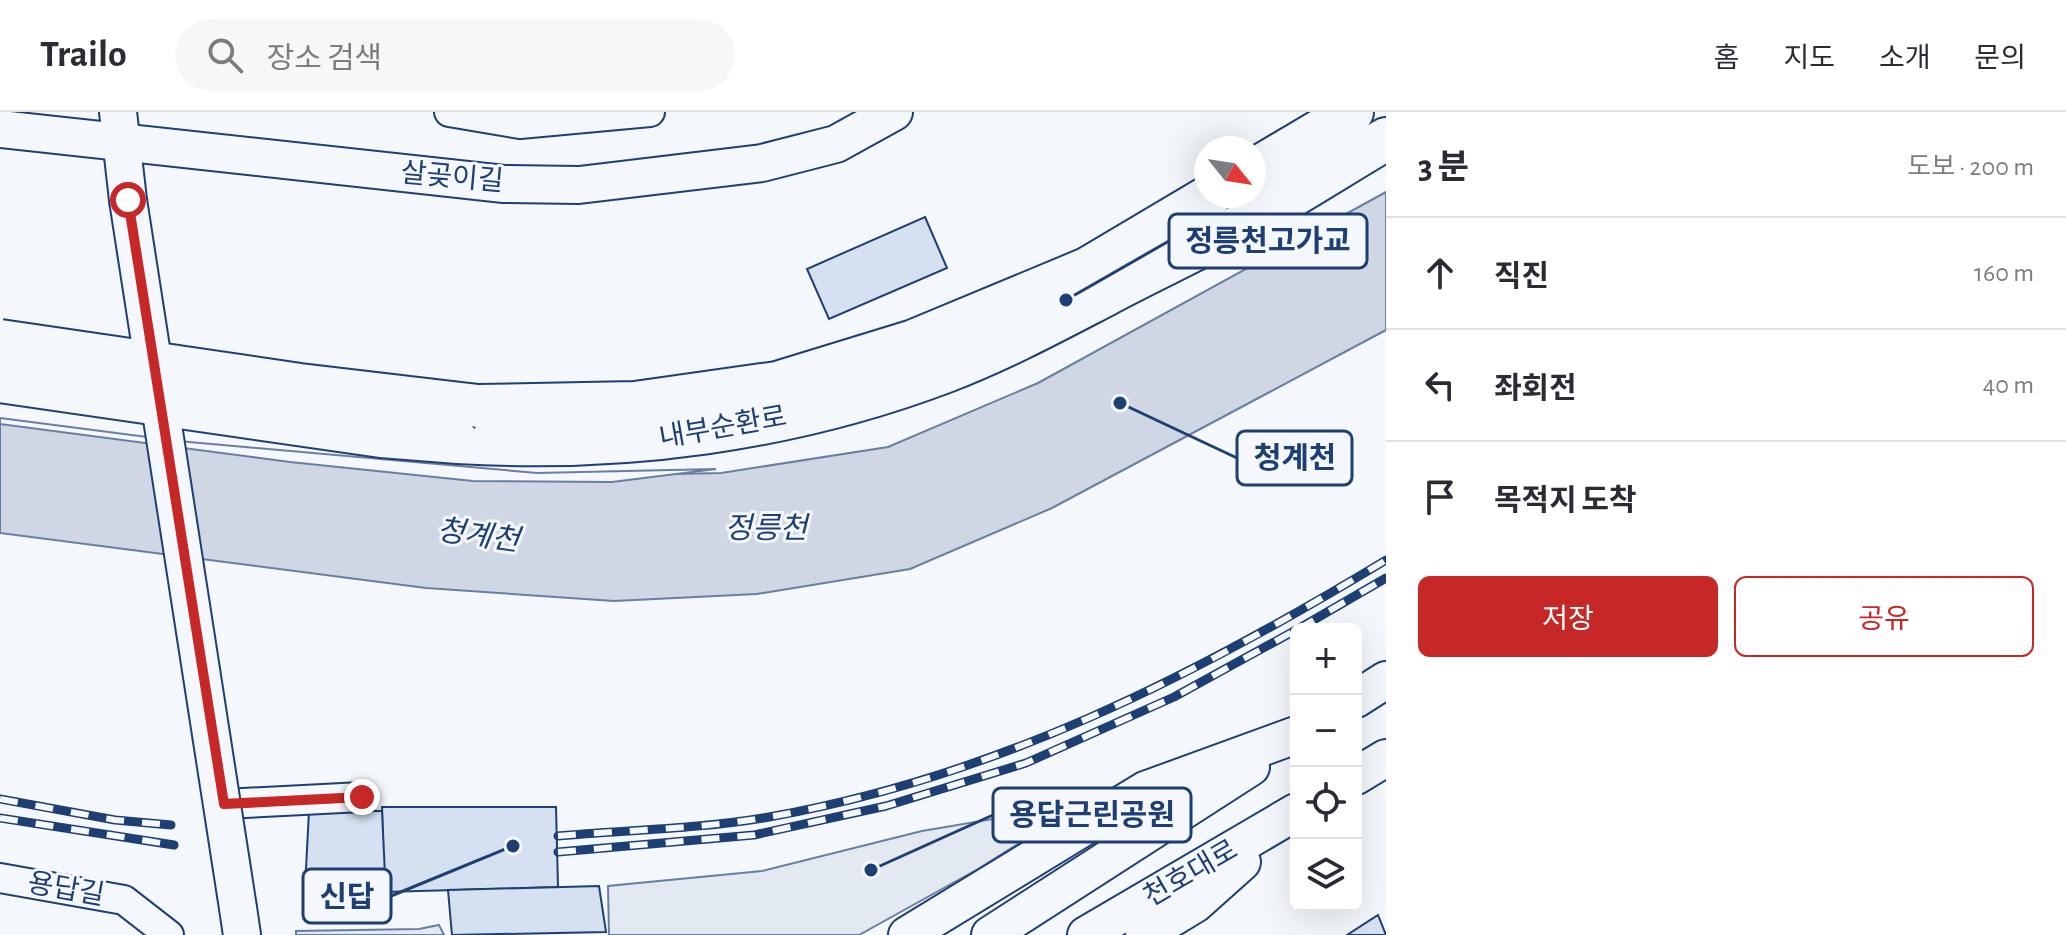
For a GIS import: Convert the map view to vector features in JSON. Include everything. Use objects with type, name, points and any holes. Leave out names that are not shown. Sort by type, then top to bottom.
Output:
[{"type":"highway","points":[[1266,163],[1352,112]]},
{"type":"highway","name":"내부순환로","points":[[0,381],[381,436],[508,445],[642,441],[739,427],[893,389],[1009,344],[1221,236],[1386,139]]},
{"type":"highway","name":"내부순환로","points":[[0,341],[300,385],[478,406],[635,403],[777,383],[914,341],[1087,269],[1194,205]]},
{"type":"main road","name":"살곶이길","points":[[0,129],[119,126],[504,184],[579,185],[762,163],[836,144],[894,112]]},
{"type":"main road","points":[[119,126],[240,922]]},
{"type":"main road","points":[[1362,695],[1386,680]]},
{"type":"main road","points":[[907,935],[1145,790],[1290,739]]},
{"type":"main road","name":"천호대로","points":[[990,935],[1290,741]]},
{"type":"main road","points":[[1362,772],[1386,758]]},
{"type":"main road","name":"천호대로","points":[[1086,935],[1290,816]]},
{"type":"main road","points":[[1144,935],[1195,904],[1290,818]]},
{"type":"street","points":[[449,112],[520,124],[650,112]]},
{"type":"street","points":[[224,804],[349,802]]},
{"type":"street","name":"용답길","points":[[0,878],[124,900],[169,935]]},
{"type":"shaded area","points":[[1082,804],[978,869],[859,935],[609,935],[608,886],[762,871],[922,831]]},
{"type":"shaded area","points":[[439,925],[444,935],[296,935],[296,931],[419,929]]},
{"type":"water","name":"청계천","points":[[1386,192],[1386,330],[1052,508],[910,569],[757,594],[614,601],[426,588],[0,533],[0,422],[178,445],[537,477],[721,473],[888,447],[1038,383]]},
{"type":"pier","points":[[0,418],[178,441],[537,473],[716,469],[612,482],[473,481],[290,462],[0,424]]},
{"type":"building","points":[[925,217],[947,268],[829,319],[807,269]]},
{"type":"building","points":[[382,807],[556,807],[558,887],[384,892]]},
{"type":"building","points":[[309,811],[382,811],[387,918],[327,922],[324,904],[304,907]]},
{"type":"building","points":[[599,886],[606,932],[452,935],[448,890]]},
{"type":"building","points":[[1378,915],[1386,935],[1347,935]]},
{"type":"railway","points":[[558,836],[690,827],[769,817],[933,777],[1089,718],[1165,683],[1386,560]]},
{"type":"railway","points":[[1308,623],[1386,578]]},
{"type":"railway","points":[[558,852],[754,835],[886,806],[1026,763],[1174,697],[1290,633]]},
{"type":"railway","points":[[0,799],[115,820],[171,825]]},
{"type":"railway","points":[[0,818],[174,845]]},
{"type":"place","name":"정릉천고가교","points":[[1066,300]]},
{"type":"place","name":"청계천","points":[[1120,403]]},
{"type":"place","name":"신답","points":[[513,846]]},
{"type":"place","name":"용답근린공원","points":[[871,870]]},
{"type":"route","points":[[128,200],[224,804],[362,797]]},
{"type":"water label","name":"정릉천","points":[[766,529]]}]
